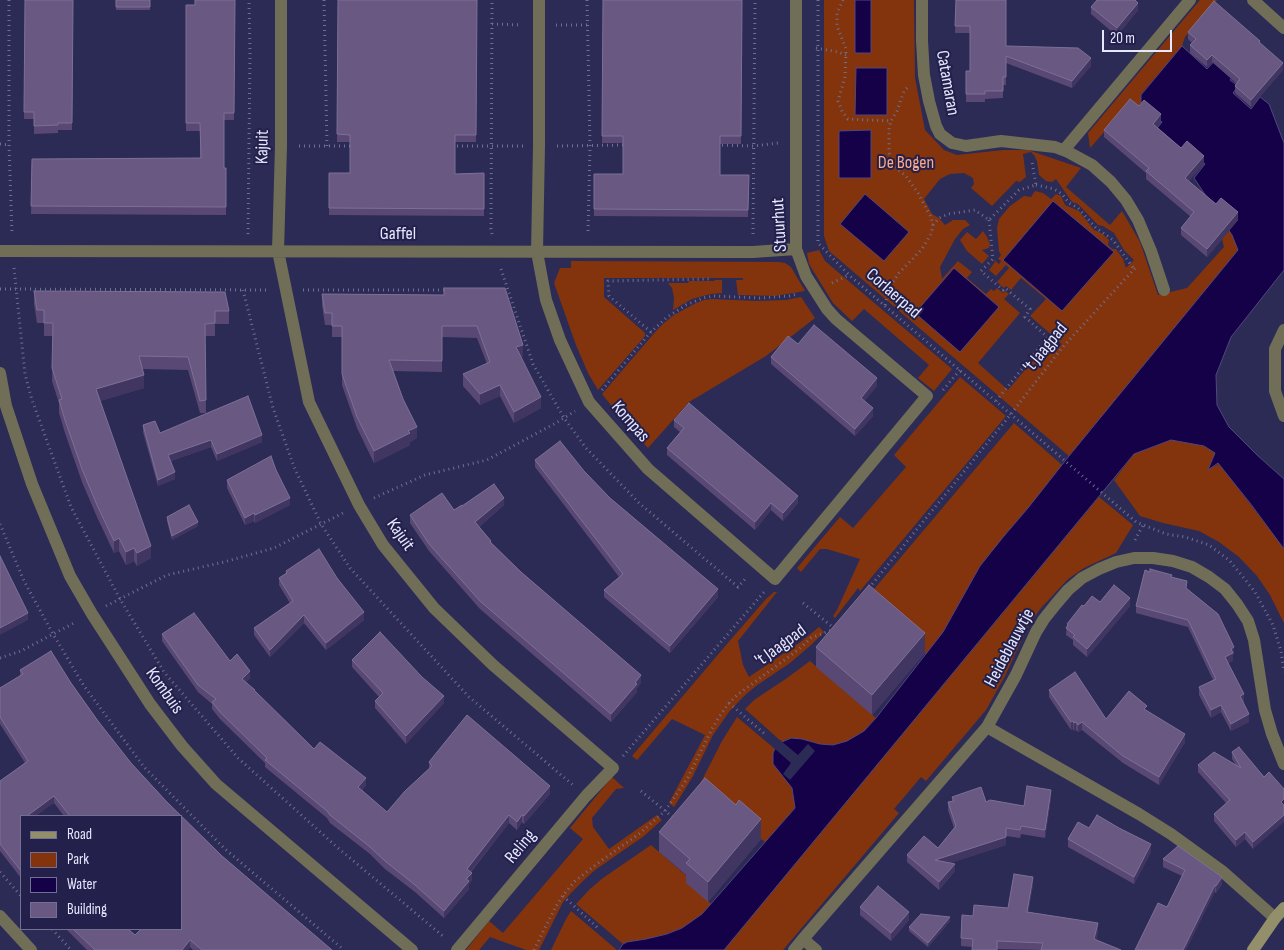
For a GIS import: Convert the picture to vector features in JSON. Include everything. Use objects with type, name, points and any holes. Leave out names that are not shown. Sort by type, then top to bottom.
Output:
[{"type":"street","name":"Kajuit","points":[[281,0],[281,146],[278,251],[309,402],[360,505],[383,545],[434,608],[493,665],[613,768]]},
{"type":"street","name":"Kompas","points":[[539,0],[537,252],[546,300],[557,332],[589,402],[648,468],[774,579]]},
{"type":"street","name":"Stuurhut","points":[[796,0],[796,250],[806,276],[827,309],[836,319],[927,396]]},
{"type":"street","name":"Catamaran","points":[[922,0],[922,41],[926,80],[929,101],[940,134],[952,143],[966,146],[1001,141],[1047,146],[1064,150],[1092,165],[1111,182],[1126,200],[1138,220],[1164,290]]},
{"type":"street","points":[[1064,150],[1190,0]]},
{"type":"street","points":[[1257,1],[1284,28]]},
{"type":"street","name":"Gaffel","points":[[6,251],[753,252],[796,250]]},
{"type":"street","points":[[1284,330],[1275,349],[1275,391],[1284,416]]},
{"type":"street","name":"Kombuis","points":[[0,372],[6,406],[32,484],[70,576],[150,704],[182,746],[216,784],[412,950]]},
{"type":"street","points":[[774,579],[927,396]]},
{"type":"street","name":"Heideblauwtje","points":[[794,950],[987,726],[1013,682],[1044,619],[1068,590],[1098,568],[1134,558],[1173,561],[1192,567],[1224,589],[1248,621],[1254,640],[1265,710],[1284,764]]},
{"type":"street","points":[[987,726],[1171,834],[1222,871],[1275,918]]},
{"type":"street","name":"Reling","points":[[457,950],[586,796],[613,768]]},
{"type":"street","points":[[1253,950],[1284,908]]},
{"type":"street","points":[[0,916],[31,950]]},
{"type":"street","points":[[803,939],[816,950]]},
{"type":"path","points":[[9,0],[10,145],[6,251],[15,289],[25,374],[32,400],[71,507],[120,599],[164,672],[238,758],[338,848],[457,950]]},
{"type":"path","points":[[248,251],[249,0]]},
{"type":"path","points":[[324,0],[327,146]]},
{"type":"path","points":[[587,0],[590,145],[588,252]]},
{"type":"path","points":[[753,252],[755,0]]},
{"type":"path","name":"Corlaerpad","points":[[818,0],[818,242],[849,275],[1136,522]]},
{"type":"path","points":[[843,0],[837,13],[837,26],[846,50],[845,77],[838,101],[848,119],[891,121]]},
{"type":"path","points":[[796,49],[818,48],[846,55]]},
{"type":"path","points":[[926,80],[906,88],[904,91],[898,111],[891,121],[889,153],[896,168],[906,176],[918,193],[931,217],[933,226]]},
{"type":"path","points":[[0,144],[10,145]]},
{"type":"path","points":[[1028,144],[1036,185]]},
{"type":"path","points":[[988,220],[1019,190],[1036,185],[1054,189],[1062,194],[1068,203],[1078,208],[1096,228],[1113,240],[1134,269]]},
{"type":"path","points":[[885,305],[889,288],[899,273],[922,249],[939,218],[948,214],[975,210],[988,220],[992,259],[981,271],[1003,290],[1005,288],[1030,310],[1025,317],[1061,349]]},
{"type":"path","name":"'t Jaagpad","points":[[865,592],[1011,414],[1061,349],[1151,251]]},
{"type":"path","points":[[0,658],[21,651],[166,575],[274,548],[386,492],[425,475],[487,460],[556,423],[589,402],[651,332],[686,305],[703,298],[728,296],[773,298],[789,296],[815,290],[849,275]]},
{"type":"path","points":[[651,332],[609,296],[608,281],[710,279]]},
{"type":"path","points":[[0,289],[450,290]]},
{"type":"path","points":[[996,401],[1048,338]]},
{"type":"path","points":[[927,396],[938,395],[960,370]]},
{"type":"path","points":[[0,524],[24,581],[53,634],[84,686],[144,767],[224,848],[344,950]]},
{"type":"path","points":[[613,768],[774,579]]},
{"type":"path","points":[[803,603],[841,635]]},
{"type":"path","name":"'t Jaagpad","points":[[534,950],[562,896],[575,882],[588,870],[640,834],[665,811],[686,779],[712,729],[729,703],[812,638],[834,629],[840,622]]},
{"type":"path","points":[[729,703],[766,735]]},
{"type":"path","points":[[641,791],[680,823]]},
{"type":"path","points":[[0,872],[20,895]]},
{"type":"path","points":[[562,896],[599,930]]},
{"type":"path","points":[[53,930],[71,950]]},
{"type":"green space","name":"De Bogen","points":[[824,0],[855,0],[855,53],[871,53],[871,0],[914,0],[915,78],[925,130],[944,150],[957,155],[1003,150],[1028,150],[1081,168],[1066,187],[1110,225],[1122,211],[1140,242],[1158,295],[1187,288],[1224,247],[1222,239],[1229,231],[1238,250],[1069,456],[829,251],[824,236]],"holes":[[[1031,152],[1034,155],[1039,175],[1046,181],[1052,182],[1056,179],[1072,202],[1078,204],[1098,225],[1114,233],[1124,250],[1134,260],[1126,268],[1123,259],[1116,249],[1112,249],[1108,245],[1109,240],[1094,230],[1079,211],[1065,205],[1061,196],[1056,194],[1051,199],[1043,193],[1035,191],[1031,197],[1024,196],[1010,206],[999,219],[997,228],[1001,255],[998,259],[1001,261],[999,264],[993,259],[995,262],[989,270],[996,276],[1006,265],[1009,268],[997,282],[1004,288],[1006,286],[1011,290],[1021,278],[1046,299],[1030,316],[1062,344],[1056,351],[1048,343],[1008,390],[978,363],[1020,313],[1004,299],[1009,294],[1005,291],[1003,293],[997,288],[994,291],[991,289],[986,294],[967,278],[972,272],[958,261],[942,279],[940,267],[955,239],[963,229],[970,225],[965,220],[953,220],[945,225],[932,214],[924,199],[940,179],[950,174],[964,173],[973,178],[974,184],[971,188],[992,206],[1016,181],[1020,182],[1026,177],[1023,154]]]},
{"type":"green space","points":[[1200,0],[1217,0],[1185,37],[1182,46],[1141,94],[1141,103],[1135,109],[1129,104],[1090,148],[1088,133]]},
{"type":"green space","points":[[983,231],[990,244],[989,248],[982,250],[989,256],[982,264],[967,251],[960,240],[967,232],[976,239]]},
{"type":"green space","points":[[819,250],[825,261],[952,369],[934,391],[918,378],[929,365],[864,309],[852,321],[833,303],[809,264],[807,253]]},
{"type":"green space","points":[[571,261],[778,262],[785,263],[791,267],[805,291],[775,296],[738,295],[736,280],[743,280],[743,278],[604,278],[604,297],[645,333],[645,336],[598,390],[588,373],[576,345],[554,283],[560,268],[571,268]]},
{"type":"green space","points":[[722,280],[722,293],[692,299],[673,310],[674,298],[672,288],[668,283]]},
{"type":"green space","points":[[801,297],[815,318],[766,356],[689,402],[648,448],[602,394],[664,323],[696,303],[712,299],[758,301],[786,300]]},
{"type":"green space","points":[[960,377],[1006,416],[860,591],[858,588],[835,618],[833,616],[860,559],[827,549],[820,549],[801,572],[797,568],[840,517],[853,528],[906,467],[894,455]]},
{"type":"green space","points":[[1014,423],[1062,465],[980,566],[943,632],[926,654],[864,601]]},
{"type":"green space","points":[[1171,440],[1204,446],[1215,453],[1208,469],[1219,464],[1284,548],[1284,623],[1270,595],[1257,576],[1239,557],[1219,542],[1199,531],[1140,516],[1114,480],[1134,454]]},
{"type":"green space","points":[[1099,497],[1133,525],[1116,553],[1084,568],[1068,579],[1041,608],[1029,624],[1005,676],[986,710],[926,781],[921,777],[894,809],[899,813],[783,950],[724,950]]},
{"type":"green space","points":[[774,592],[777,592],[738,641],[743,665],[749,677],[802,641],[819,627],[824,632],[790,663],[756,686],[729,712],[713,735],[693,776],[674,807],[669,803],[705,735],[672,719],[637,760],[632,756]]},
{"type":"green space","points":[[810,661],[876,718],[864,731],[847,742],[833,745],[802,739],[787,739],[782,742],[745,709],[754,700]]},
{"type":"green space","points":[[737,717],[775,749],[773,753],[777,769],[792,788],[795,808],[765,842],[696,792],[722,741]]},
{"type":"green space","points":[[612,777],[624,788],[616,789],[592,818],[593,827],[609,849],[657,815],[662,820],[644,836],[595,870],[572,892],[563,902],[539,950],[526,950],[490,937],[479,950],[466,950],[489,921],[503,933],[583,839],[570,828]]},
{"type":"green space","points":[[651,845],[690,879],[711,904],[702,914],[682,928],[657,937],[623,944],[576,904],[603,878]]},
{"type":"green space","points":[[571,911],[617,950],[551,950]]},
{"type":"water","points":[[855,0],[871,0],[871,53],[855,53]]},
{"type":"water","points":[[1182,46],[1207,69],[1219,56],[1236,72],[1230,80],[1238,86],[1233,93],[1251,109],[1260,97],[1269,104],[1284,143],[1284,270],[1231,337],[1216,375],[1217,405],[1229,427],[1284,479],[1284,549],[1218,463],[1208,470],[1215,453],[1204,446],[1171,440],[1134,454],[724,950],[619,950],[627,942],[667,934],[682,928],[702,914],[795,808],[792,788],[773,764],[773,753],[782,742],[791,738],[833,745],[847,741],[864,731],[876,718],[943,632],[980,566],[1238,250],[1232,235],[1194,178],[1205,164],[1186,147],[1181,154],[1155,131],[1162,122],[1141,103],[1141,95]]},
{"type":"water","points":[[856,68],[887,68],[887,115],[855,115]]},
{"type":"water","points":[[871,130],[871,178],[839,178],[839,131]]},
{"type":"water","points":[[865,194],[909,232],[884,261],[840,224]]},
{"type":"water","points":[[1053,201],[1114,252],[1062,311],[1003,260]]},
{"type":"water","points":[[954,268],[999,307],[960,352],[915,313]]},
{"type":"pier","points":[[780,740],[798,755],[808,744],[815,751],[790,780],[783,774],[791,763],[774,748]]},
{"type":"building","points":[[25,0],[73,0],[72,123],[34,126],[34,112],[24,112]]},
{"type":"building","points":[[116,0],[150,0],[150,7],[116,7]]},
{"type":"building","points":[[195,0],[235,0],[234,113],[224,113],[226,207],[31,206],[32,159],[201,158],[200,123],[186,123],[186,5],[195,5]]},
{"type":"building","points":[[338,0],[477,0],[476,135],[455,135],[455,174],[484,173],[484,209],[329,208],[329,173],[350,173],[350,135],[337,134]]},
{"type":"building","points":[[603,0],[742,0],[741,136],[720,136],[720,175],[749,175],[748,210],[594,209],[594,174],[623,174],[623,136],[602,136]]},
{"type":"building","points":[[956,0],[1006,0],[1006,46],[1078,48],[1091,58],[1072,81],[1006,56],[1006,77],[1003,77],[1003,91],[985,91],[985,94],[966,94],[966,71],[970,71],[970,26],[955,26]]},
{"type":"building","points":[[1097,0],[1135,0],[1138,3],[1117,28],[1091,7]]},
{"type":"building","points":[[1214,1],[1283,63],[1251,100],[1235,86],[1240,79],[1212,55],[1207,60],[1190,45],[1196,39],[1188,32]]},
{"type":"building","points":[[1130,99],[1139,106],[1144,100],[1161,114],[1153,124],[1181,148],[1187,141],[1204,156],[1185,178],[1216,204],[1221,198],[1238,212],[1207,249],[1181,228],[1194,212],[1146,171],[1149,168],[1104,130]]},
{"type":"building","points":[[444,288],[505,288],[523,345],[516,347],[541,397],[514,412],[500,385],[480,394],[463,374],[490,362],[477,326],[442,326],[442,361],[389,360],[403,399],[417,427],[408,431],[410,433],[374,451],[357,417],[342,374],[342,326],[332,326],[332,313],[325,313],[322,294],[444,295]]},
{"type":"building","points":[[34,291],[225,292],[229,311],[215,311],[215,323],[205,324],[206,400],[200,401],[188,357],[139,356],[144,375],[96,389],[151,546],[137,553],[134,548],[126,552],[119,538],[114,541],[82,469],[59,400],[62,399],[52,368],[53,323],[44,323],[44,310],[37,310]]},
{"type":"building","points":[[814,325],[877,378],[861,398],[873,408],[855,429],[771,357],[788,336],[798,344]]},
{"type":"building","points":[[248,396],[262,435],[217,454],[211,440],[168,455],[175,472],[158,480],[143,425],[155,421],[160,433]]},
{"type":"building","points":[[689,403],[798,496],[783,513],[771,503],[755,522],[667,448],[684,428],[674,420]]},
{"type":"building","points":[[560,441],[584,471],[610,498],[718,589],[670,646],[604,590],[623,574],[535,460]]},
{"type":"building","points":[[271,456],[290,498],[245,518],[227,480]]},
{"type":"building","points":[[494,484],[504,498],[475,522],[490,542],[521,572],[641,675],[635,683],[637,684],[611,714],[480,601],[429,544],[410,515],[442,493],[454,510]]},
{"type":"building","points":[[189,505],[198,522],[172,536],[167,517]]},
{"type":"building","points":[[319,549],[337,578],[364,612],[326,643],[304,615],[270,650],[254,628],[293,601],[279,578],[287,573],[286,571]]},
{"type":"building","points":[[0,556],[28,613],[0,628]]},
{"type":"building","points":[[1150,569],[1187,581],[1186,588],[1218,614],[1234,647],[1231,649],[1233,653],[1225,657],[1244,694],[1240,696],[1249,714],[1231,724],[1221,705],[1211,710],[1199,687],[1216,679],[1188,620],[1136,606],[1145,570],[1150,572]]},
{"type":"building","points":[[869,585],[925,633],[872,695],[816,647]]},
{"type":"building","points":[[1114,585],[1130,598],[1087,649],[1073,637],[1075,635],[1066,628],[1067,624],[1092,596],[1100,602]]},
{"type":"building","points":[[194,613],[230,661],[237,654],[250,671],[242,679],[314,749],[320,742],[366,778],[358,787],[387,812],[405,791],[432,766],[429,762],[467,715],[550,786],[517,822],[509,815],[467,869],[472,873],[466,879],[469,881],[444,911],[265,760],[267,758],[220,712],[212,702],[216,699],[198,685],[162,634]]},
{"type":"building","points":[[380,632],[422,677],[444,696],[406,736],[375,701],[383,693],[352,660]]},
{"type":"building","points":[[51,651],[98,721],[131,763],[180,815],[69,815],[54,796],[28,815],[20,815],[20,870],[0,844],[0,781],[28,761],[0,717],[0,688],[23,674],[20,670]]},
{"type":"building","points":[[1075,672],[1106,719],[1129,691],[1147,706],[1144,709],[1185,734],[1159,777],[1123,756],[1082,722],[1078,725],[1076,722],[1071,722],[1049,690]]},
{"type":"building","points":[[1239,747],[1264,777],[1269,772],[1284,789],[1284,799],[1281,802],[1284,805],[1284,815],[1253,842],[1245,832],[1236,840],[1214,814],[1230,800],[1198,765],[1214,752],[1241,768],[1232,752]]},
{"type":"building","points":[[705,778],[736,805],[739,800],[761,819],[708,882],[686,863],[690,859],[659,832]]},
{"type":"building","points":[[1027,786],[1051,790],[1045,830],[1021,826],[1020,830],[1006,828],[1006,837],[935,860],[955,864],[939,882],[907,855],[924,836],[938,848],[956,826],[948,802],[954,801],[952,797],[981,787],[986,802],[990,800],[1024,806]]},
{"type":"building","points":[[1097,815],[1151,844],[1134,877],[1068,839],[1078,822],[1089,828]]},
{"type":"building","points":[[182,817],[222,856],[332,950],[202,950],[190,940],[182,950],[95,950],[74,930],[129,930],[135,935],[140,930],[182,930]]},
{"type":"building","points":[[1178,846],[1222,877],[1215,885],[1183,950],[1135,950],[1158,903],[1167,907],[1185,870],[1163,859]]},
{"type":"building","points":[[1014,874],[1033,877],[1027,912],[1098,923],[1094,939],[1121,950],[1041,950],[1043,943],[997,941],[997,950],[972,950],[973,939],[961,938],[962,915],[973,916],[974,905],[1008,908]]},
{"type":"building","points":[[878,886],[909,912],[891,933],[860,907]]},
{"type":"building","points":[[921,914],[950,917],[928,943],[909,927]]}]
